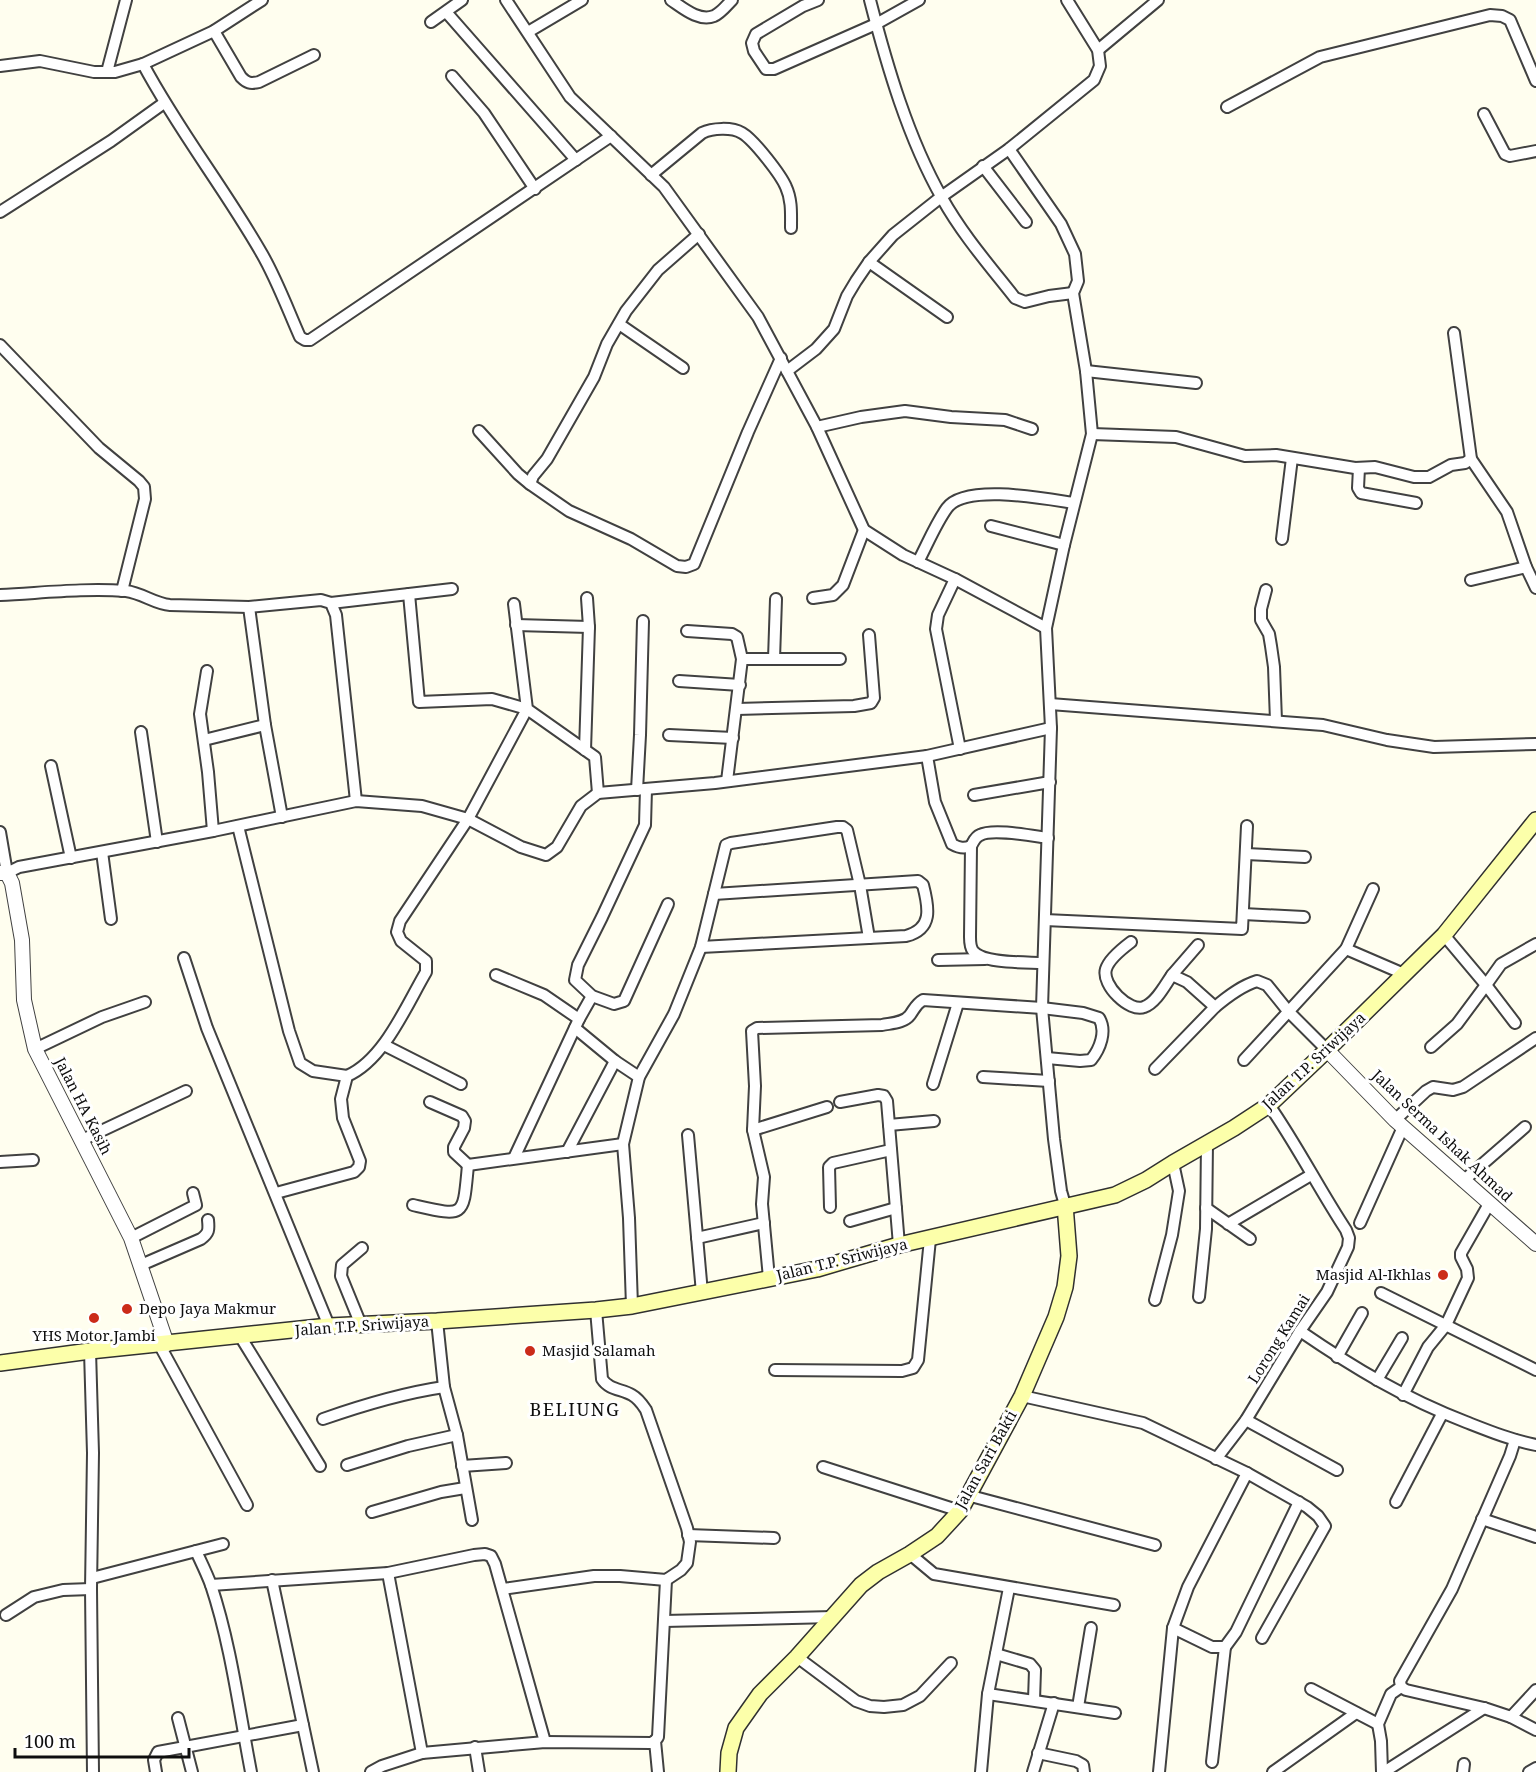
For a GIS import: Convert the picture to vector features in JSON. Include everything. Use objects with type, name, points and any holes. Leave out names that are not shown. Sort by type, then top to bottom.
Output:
[{"type":"main road","name":"Jalan T.P. Sriwijaya","points":[[0,1363],[90,1351],[329,1326],[437,1321],[632,1306],[817,1269],[899,1245],[1115,1195],[1146,1180],[1269,1105],[1444,935],[1536,820]]},
{"type":"main road","name":"Jalan Sari Bakti","points":[[728,1772],[729,1753],[736,1728],[760,1695],[870,1578],[937,1536],[960,1510],[1022,1396],[1056,1317],[1065,1287],[1069,1256],[1065,1205]]},
{"type":"street","points":[[107,72],[126,0]]},
{"type":"street","points":[[0,66],[40,61],[94,72],[116,72],[143,64],[214,31],[262,0]]},
{"type":"street","points":[[431,22],[447,13],[462,0]]},
{"type":"street","points":[[506,0],[570,97],[664,188],[759,316],[817,428],[864,530],[903,555],[955,579],[1046,628]]},
{"type":"street","points":[[528,32],[582,0]]},
{"type":"street","points":[[671,0],[694,15],[705,17],[715,15],[732,0]]},
{"type":"street","points":[[818,0],[803,6],[756,34],[752,43],[754,51],[766,69],[774,69],[876,24],[919,0]]},
{"type":"street","points":[[870,0],[912,139],[963,232],[1015,298],[1025,302],[1072,293]]},
{"type":"street","points":[[787,371],[816,349],[834,329],[847,296],[869,262],[893,235],[983,166],[1009,149],[1094,80],[1100,66],[1098,50],[1067,0]]},
{"type":"street","points":[[1098,50],[1158,0]]},
{"type":"street","points":[[447,13],[576,160]]},
{"type":"street","points":[[1227,106],[1320,57],[1491,15],[1502,16],[1510,20],[1532,58],[1536,81]]},
{"type":"street","points":[[214,31],[241,77],[247,83],[259,82],[314,55]]},
{"type":"street","points":[[143,64],[164,103],[181,125],[263,255],[300,337],[305,340],[310,340],[611,136]]},
{"type":"street","points":[[452,76],[484,113],[535,189]]},
{"type":"street","points":[[0,212],[111,141],[164,103]]},
{"type":"street","points":[[1484,114],[1505,154],[1510,156],[1536,151]]},
{"type":"street","points":[[651,175],[710,129],[742,133],[765,157],[786,186],[791,205],[791,228]]},
{"type":"street","points":[[1009,149],[1061,224],[1075,254],[1078,281],[1072,293],[1086,371],[1092,434],[1046,628],[1051,728],[1042,1008],[1054,1138],[1065,1205]]},
{"type":"street","points":[[983,166],[1026,222]]},
{"type":"street","points":[[530,484],[594,377],[607,344],[626,311],[658,270],[699,234]]},
{"type":"street","points":[[869,262],[947,318]]},
{"type":"street","points":[[619,324],[683,368]]},
{"type":"street","points":[[1454,333],[1471,459],[1507,512],[1526,567],[1536,588]]},
{"type":"street","points":[[0,345],[99,448],[144,487],[145,499],[122,591]]},
{"type":"street","points":[[478,431],[518,474],[569,511],[631,539],[677,566],[686,567],[694,564],[781,358]]},
{"type":"street","points":[[1086,371],[1196,383]]},
{"type":"street","points":[[817,428],[861,417],[905,411],[951,417],[1005,420],[1032,429]]},
{"type":"street","points":[[1092,434],[1176,437],[1245,456],[1276,455],[1359,468],[1375,467],[1414,477],[1429,477],[1450,465],[1464,463],[1471,459]]},
{"type":"street","points":[[1282,539],[1292,458]]},
{"type":"street","points":[[1359,468],[1358,488],[1361,493],[1416,503]]},
{"type":"street","points":[[918,562],[947,507],[956,500],[973,495],[1004,494],[1074,503]]},
{"type":"street","points":[[992,526],[1064,545]]},
{"type":"street","points":[[813,598],[833,595],[843,585],[864,530]]},
{"type":"street","points":[[1471,580],[1526,567]]},
{"type":"street","points":[[955,579],[938,615],[936,629],[960,749]]},
{"type":"street","points":[[2,593],[122,591],[164,604],[249,607],[321,600],[331,603],[452,589]]},
{"type":"street","points":[[1266,590],[1261,609],[1261,620],[1269,634],[1274,667],[1275,721]]},
{"type":"street","points":[[409,594],[419,702],[492,699],[527,709],[595,758],[598,793]]},
{"type":"street","points":[[585,750],[588,598]]},
{"type":"street","points":[[774,659],[776,598]]},
{"type":"street","points":[[331,603],[336,615],[356,801]]},
{"type":"street","points":[[238,826],[280,997],[300,1063],[313,1071],[348,1076],[366,1065],[384,1045],[426,972],[426,960],[401,941],[397,932],[400,921],[468,819],[527,709],[514,604]]},
{"type":"street","points":[[249,607],[265,725],[282,817]]},
{"type":"street","points":[[643,621],[640,735],[641,789],[645,825],[578,965],[575,980],[592,996],[614,1004],[624,1001],[668,904]]},
{"type":"street","points":[[516,625],[589,627]]},
{"type":"street","points":[[687,630],[732,634],[737,638],[742,659],[727,781]]},
{"type":"street","points":[[737,709],[854,706],[871,703],[874,698],[869,634]]},
{"type":"street","points":[[742,659],[840,659]]},
{"type":"street","points":[[207,671],[200,714],[213,831]]},
{"type":"street","points":[[679,681],[740,685]]},
{"type":"street","points":[[1050,704],[1323,726],[1387,740],[1434,747],[1536,744]]},
{"type":"street","points":[[204,740],[265,725]]},
{"type":"street","points":[[0,832],[4,873],[18,867],[157,842],[356,801],[422,806],[468,819],[521,847],[546,855],[557,848],[581,806],[598,793],[727,781],[927,756],[1051,728]]},
{"type":"street","points":[[141,732],[157,842]]},
{"type":"street","points":[[669,735],[733,738]]},
{"type":"street","points":[[927,756],[935,802],[952,844],[957,848],[971,846]]},
{"type":"street","points":[[51,766],[71,858]]},
{"type":"street","points":[[974,795],[1050,782]]},
{"type":"street","points":[[1045,920],[1242,929],[1247,826]]},
{"type":"street","points":[[632,1306],[629,1218],[623,1144],[639,1077],[674,1014],[701,947],[726,845],[843,827],[847,830],[860,885],[869,938]]},
{"type":"street","points":[[986,959],[973,952],[970,946],[971,846],[976,837],[983,833],[1003,832],[1048,838]]},
{"type":"street","points":[[102,852],[111,919]]},
{"type":"street","points":[[1246,854],[1305,857]]},
{"type":"street","name":"Jalan HA Kasih","points":[[4,873],[12,883],[22,940],[24,1000],[35,1049],[131,1238],[163,1344]]},
{"type":"street","points":[[701,947],[906,936],[922,930],[928,914],[923,885],[918,881],[714,894]]},
{"type":"street","points":[[1244,1060],[1346,949],[1373,889]]},
{"type":"street","points":[[1243,914],[1304,917]]},
{"type":"street","points":[[1444,935],[1515,1023]]},
{"type":"street","points":[[1131,942],[1118,951],[1106,969],[1106,980],[1111,989],[1128,1004],[1137,1008],[1144,1008],[1152,1002],[1198,945]]},
{"type":"street","points":[[1431,1047],[1457,1023],[1501,964],[1536,944]]},
{"type":"street","points":[[1346,949],[1404,974]]},
{"type":"street","points":[[184,958],[207,1028],[329,1326]]},
{"type":"street","points":[[938,960],[986,959],[1043,963]]},
{"type":"street","points":[[496,975],[544,995],[615,1061],[639,1077]]},
{"type":"street","points":[[1172,975],[1186,982],[1215,1007]]},
{"type":"street","points":[[1155,1069],[1215,1007],[1236,991],[1257,981],[1267,985],[1288,1011],[1328,1050]]},
{"type":"street","points":[[514,1158],[592,996]]},
{"type":"street","points":[[769,1278],[762,1204],[764,1177],[753,1130],[755,1086],[752,1031],[757,1028],[896,1023],[908,1018],[916,1004],[923,1000],[1042,1008],[1095,1015],[1099,1018],[1103,1035],[1091,1060],[1047,1058]]},
{"type":"street","points":[[35,1049],[102,1017],[146,1002]]},
{"type":"street","points":[[933,1084],[958,1003]]},
{"type":"street","points":[[1360,1223],[1399,1124],[1426,1091],[1433,1087],[1453,1090],[1463,1087],[1536,1038]]},
{"type":"street","points":[[384,1045],[461,1084]]},
{"type":"street","name":"Jalan Serma Ishak Ahmad","points":[[1328,1050],[1399,1124],[1536,1244]]},
{"type":"street","points":[[567,1152],[615,1061]]},
{"type":"street","points":[[276,1193],[354,1172],[359,1167],[360,1161],[343,1118],[342,1099],[348,1076]]},
{"type":"street","points":[[983,1077],[1049,1081]]},
{"type":"street","points":[[82,1140],[186,1091]]},
{"type":"street","points":[[840,1102],[878,1095],[884,1096],[887,1101],[899,1245]]},
{"type":"street","points":[[430,1102],[462,1116],[465,1121],[464,1128],[456,1141],[454,1152],[468,1164],[623,1144]]},
{"type":"street","name":"Lorong Kamai","points":[[1216,1459],[1246,1420],[1300,1331],[1327,1292],[1348,1247],[1349,1238],[1346,1230],[1311,1174],[1292,1137],[1269,1105]]},
{"type":"street","points":[[753,1130],[826,1107]]},
{"type":"street","points":[[889,1125],[934,1121]]},
{"type":"street","points":[[1463,1180],[1525,1127]]},
{"type":"street","points":[[688,1135],[702,1293]]},
{"type":"street","points":[[1199,1297],[1206,1229],[1208,1143]]},
{"type":"street","points":[[830,1207],[829,1167],[833,1163],[891,1150]]},
{"type":"street","points":[[0,1162],[33,1160]]},
{"type":"street","points":[[1155,1300],[1172,1235],[1179,1191],[1173,1163]]},
{"type":"street","points":[[413,1205],[447,1213],[456,1212],[461,1208],[465,1198],[468,1164]]},
{"type":"street","points":[[1228,1224],[1311,1174]]},
{"type":"street","points":[[131,1238],[192,1208],[195,1205],[193,1193]]},
{"type":"street","points":[[1403,1395],[1428,1347],[1446,1325],[1468,1278],[1461,1253],[1489,1204]]},
{"type":"street","points":[[850,1221],[896,1208]]},
{"type":"street","points":[[1206,1208],[1250,1239]]},
{"type":"street","points":[[141,1265],[201,1239],[208,1234],[208,1220]]},
{"type":"street","points":[[697,1238],[764,1223]]},
{"type":"street","points":[[775,1370],[902,1371],[913,1368],[918,1360],[930,1239]]},
{"type":"street","points":[[362,1248],[342,1265],[340,1276],[362,1325]]},
{"type":"street","points":[[1381,1293],[1536,1370]]},
{"type":"street","points":[[503,1589],[594,1576],[666,1580],[687,1563],[688,1535],[646,1410],[633,1396],[606,1384],[602,1379],[596,1310]]},
{"type":"street","points":[[1337,1357],[1362,1313]]},
{"type":"street","points":[[437,1321],[444,1387],[457,1435],[472,1520]]},
{"type":"street","points":[[1300,1331],[1337,1357],[1403,1395],[1442,1414],[1515,1440],[1536,1445]]},
{"type":"street","points":[[240,1336],[320,1466]]},
{"type":"street","points":[[1377,1380],[1402,1338]]},
{"type":"street","points":[[163,1344],[247,1505]]},
{"type":"street","points":[[90,1351],[93,1453],[93,1772]]},
{"type":"street","points":[[323,1419],[379,1401],[421,1390],[444,1387]]},
{"type":"street","points":[[1022,1396],[1143,1423],[1247,1473],[1299,1502],[1318,1516],[1325,1526],[1262,1638]]},
{"type":"street","points":[[1396,1502],[1442,1414]]},
{"type":"street","points":[[1246,1420],[1337,1470]]},
{"type":"street","points":[[347,1466],[408,1446],[457,1435]]},
{"type":"street","points":[[1401,1687],[1400,1681],[1452,1589],[1515,1440]]},
{"type":"street","points":[[462,1466],[506,1463]]},
{"type":"street","points":[[823,1467],[960,1510]]},
{"type":"street","points":[[1159,1772],[1173,1628],[1188,1587],[1247,1473]]},
{"type":"street","points":[[372,1512],[441,1492],[465,1488]]},
{"type":"street","points":[[968,1495],[1155,1545]]},
{"type":"street","points":[[1212,1762],[1225,1647],[1236,1632],[1299,1502]]},
{"type":"street","points":[[1482,1519],[1536,1537]]},
{"type":"street","points":[[688,1535],[774,1538]]},
{"type":"street","points":[[6,1615],[34,1597],[92,1584],[223,1544]]},
{"type":"street","points":[[196,1551],[211,1585],[232,1672],[251,1772]]},
{"type":"street","points":[[211,1585],[388,1573],[485,1554],[491,1556],[503,1589],[545,1742]]},
{"type":"street","points":[[910,1554],[934,1574],[1114,1605]]},
{"type":"street","points":[[388,1573],[422,1753]]},
{"type":"street","points":[[272,1580],[313,1772]]},
{"type":"street","points":[[658,1772],[655,1741],[658,1737],[666,1580]]},
{"type":"street","points":[[981,1772],[988,1694],[1009,1588]]},
{"type":"street","points":[[664,1621],[833,1617]]},
{"type":"street","points":[[1078,1707],[1091,1628]]},
{"type":"street","points":[[1173,1628],[1212,1647],[1225,1647]]},
{"type":"street","points":[[996,1654],[1030,1664],[1035,1670],[1034,1700]]},
{"type":"street","points":[[797,1657],[856,1701],[870,1706],[884,1707],[903,1705],[920,1696],[951,1663]]},
{"type":"street","points":[[1401,1687],[1484,1708],[1511,1717],[1536,1730]]},
{"type":"street","points":[[1401,1687],[1391,1695],[1378,1724],[1383,1772],[1484,1708]]},
{"type":"street","points":[[1311,1689],[1378,1724]]},
{"type":"street","points":[[1511,1717],[1536,1690]]},
{"type":"street","points":[[988,1694],[1115,1713]]},
{"type":"street","points":[[1033,1772],[1054,1703]]},
{"type":"street","points":[[1273,1772],[1356,1713]]},
{"type":"street","points":[[178,1718],[192,1772]]},
{"type":"street","points":[[156,1772],[154,1760],[159,1752],[303,1725]]},
{"type":"street","points":[[371,1772],[382,1766],[394,1767],[422,1753],[545,1742],[651,1743],[655,1741]]},
{"type":"street","points":[[475,1748],[478,1772]]},
{"type":"street","points":[[1038,1754],[1076,1761],[1083,1765],[1084,1772]]},
{"type":"street","points":[[1529,1772],[1536,1768]]},
{"type":"place","name":"Masjid Al-Ikhlas","points":[[1443,1275]]},
{"type":"place","name":"Depo Jaya Makmur","points":[[127,1309]]},
{"type":"place","name":"YHS Motor Jambi","points":[[94,1318]]},
{"type":"place","name":"Masjid Salamah","points":[[530,1351]]},
{"type":"district","name":"BELIUNG","points":[[575,1410]]}]
